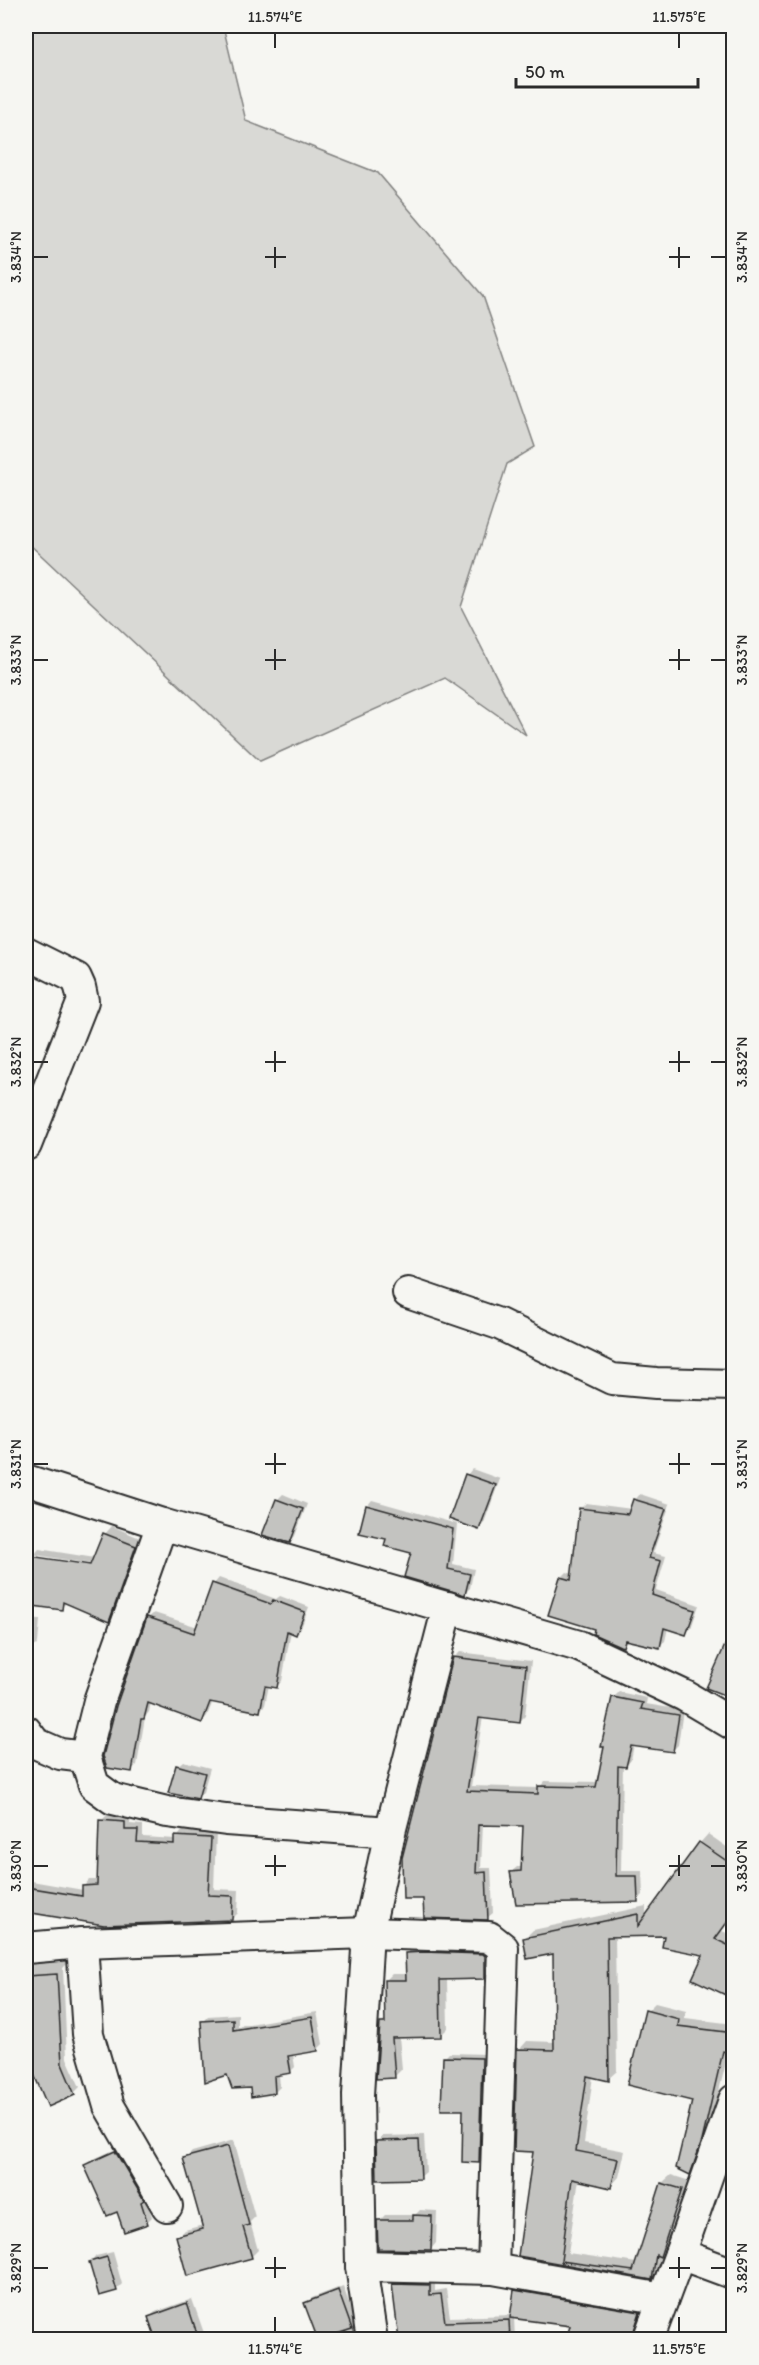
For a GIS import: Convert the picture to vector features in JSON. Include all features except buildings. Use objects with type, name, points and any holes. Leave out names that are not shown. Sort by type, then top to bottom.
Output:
[{"type":"street","points":[[26,953],[75,978],[83,1001],[26,1145]]},
{"type":"street","points":[[408,1293],[499,1324],[612,1378],[656,1383],[734,1385]]},
{"type":"street","points":[[26,1480],[162,1524],[579,1646],[685,1696],[734,1725]]},
{"type":"street","points":[[162,1524],[99,1701],[85,1757],[94,1785],[113,1799],[167,1812],[226,1820],[390,1832]]},
{"type":"street","points":[[372,2340],[361,2265],[358,2095],[368,1933],[390,1832],[448,1607]]},
{"type":"street","points":[[26,1731],[35,1743],[43,1747],[60,1754],[85,1757]]},
{"type":"street","points":[[26,1948],[82,1943],[368,1933],[489,1937],[503,1948],[493,2269]]},
{"type":"street","points":[[82,1943],[88,2034],[109,2106],[167,2206]]},
{"type":"street","points":[[648,2340],[734,2100]]},
{"type":"street","points":[[680,2254],[734,2274]]},
{"type":"street","points":[[361,2265],[493,2269],[663,2299]]},
{"type":"shaded area","points":[[26,26],[223,26],[246,121],[378,173],[483,296],[535,447],[507,464],[461,607],[526,735],[445,678],[260,761],[26,541]]}]
